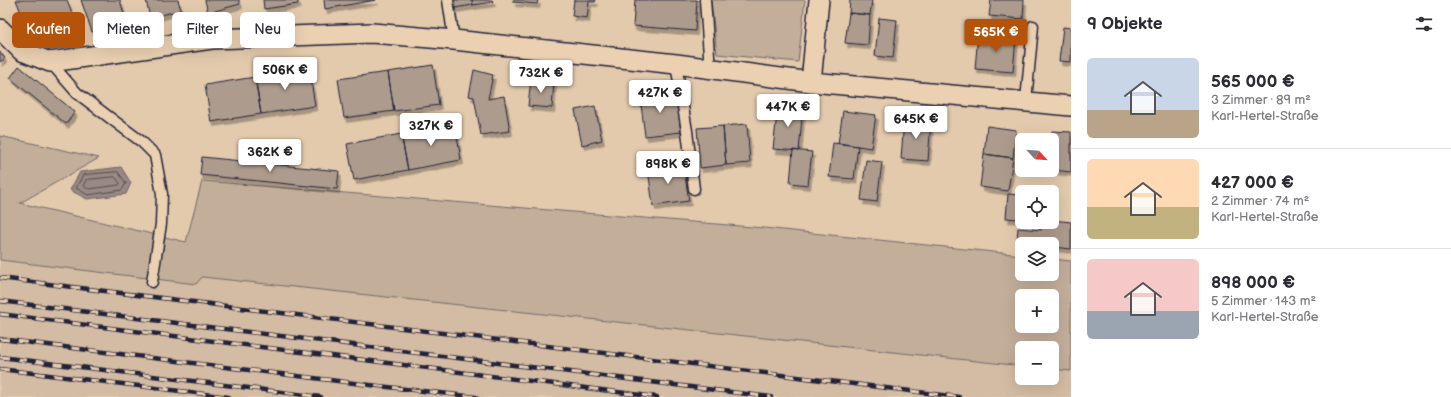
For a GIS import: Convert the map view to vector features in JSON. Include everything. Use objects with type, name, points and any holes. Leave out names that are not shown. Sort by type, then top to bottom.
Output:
[{"type":"street","points":[[811,82],[819,0]]},
{"type":"street","points":[[0,29],[22,51],[50,62],[212,39],[372,33],[454,40],[676,64],[811,82],[1071,106]]},
{"type":"lane","points":[[448,0],[454,40]]},
{"type":"lane","points":[[706,0],[710,69]]},
{"type":"lane","points":[[1026,101],[1033,26]]},
{"type":"lane","points":[[50,62],[78,93],[142,142],[155,155],[162,194],[161,224],[152,282]]},
{"type":"lane","points":[[676,64],[687,131],[694,189]]},
{"type":"shaded area","points":[[711,0],[805,0],[798,62],[717,54]]},
{"type":"shaded area","points":[[0,136],[99,158],[20,203],[186,242],[202,181],[764,228],[1015,254],[1015,281],[1059,281],[1059,260],[1071,261],[1071,371],[1059,370],[1059,341],[1015,341],[1015,365],[202,277],[196,284],[0,260]]},
{"type":"shaded area","points":[[0,260],[195,284],[202,277],[1015,365],[1015,385],[1059,385],[1059,370],[1071,371],[1071,397],[0,397]]},
{"type":"water","points":[[121,167],[131,183],[126,194],[87,199],[70,190],[80,172]]},
{"type":"building","points":[[16,0],[67,0],[72,12],[21,12]]},
{"type":"building","points":[[81,0],[120,0],[123,12],[93,12],[92,32]]},
{"type":"building","points":[[146,0],[178,0],[181,10],[164,14],[164,12],[149,12]]},
{"type":"building","points":[[205,0],[239,0],[240,4],[208,12]]},
{"type":"building","points":[[263,0],[298,0],[298,4],[264,9]]},
{"type":"building","points":[[324,0],[376,0],[325,9]]},
{"type":"building","points":[[453,0],[472,0],[473,5],[454,8]]},
{"type":"building","points":[[472,0],[492,0],[493,2],[473,5]]},
{"type":"building","points":[[513,0],[538,0],[537,4],[513,2]]},
{"type":"building","points":[[574,0],[596,0],[595,2],[589,2],[587,18],[572,16]]},
{"type":"building","points":[[635,0],[697,0],[695,31],[633,26]]},
{"type":"building","points":[[850,0],[872,0],[870,15],[849,13]]},
{"type":"building","points":[[991,0],[1024,0],[1023,19],[989,16]]},
{"type":"building","points":[[849,13],[870,15],[868,45],[845,43]]},
{"type":"building","points":[[879,18],[897,20],[893,58],[875,56]]},
{"type":"building","points":[[1063,27],[1071,28],[1071,62],[1059,61]]},
{"type":"building","points":[[978,34],[1016,37],[1013,72],[975,69]]},
{"type":"building","points":[[0,52],[5,58],[0,62]]},
{"type":"building","points":[[433,65],[439,105],[394,111],[388,72]]},
{"type":"building","points":[[19,66],[75,112],[66,124],[10,78]]},
{"type":"building","points":[[309,68],[315,106],[261,114],[255,77]]},
{"type":"building","points":[[474,70],[493,75],[488,99],[504,96],[510,131],[481,135],[474,97],[469,96]]},
{"type":"building","points":[[388,72],[394,111],[344,118],[338,79]]},
{"type":"building","points":[[255,77],[261,114],[211,122],[205,85]]},
{"type":"building","points":[[531,79],[554,81],[552,108],[528,106]]},
{"type":"building","points":[[676,93],[681,132],[645,136],[640,97]]},
{"type":"building","points":[[778,105],[803,107],[799,151],[773,149]]},
{"type":"building","points":[[595,106],[602,140],[582,145],[575,110]]},
{"type":"building","points":[[843,111],[876,115],[871,148],[838,143]]},
{"type":"building","points":[[904,119],[931,121],[928,161],[901,159]]},
{"type":"building","points":[[747,124],[750,163],[726,165],[723,126]]},
{"type":"building","points":[[455,125],[461,160],[408,170],[401,134]]},
{"type":"building","points":[[723,126],[726,165],[700,168],[697,128]]},
{"type":"building","points":[[987,126],[1016,130],[1013,158],[984,154]]},
{"type":"building","points":[[1052,131],[1071,132],[1071,172],[1059,171],[1059,133],[1052,133]]},
{"type":"building","points":[[401,134],[408,170],[354,180],[347,144]]},
{"type":"building","points":[[833,143],[858,146],[854,179],[829,177]]},
{"type":"building","points":[[793,150],[812,152],[808,185],[790,183]]},
{"type":"building","points":[[984,154],[1013,158],[1008,191],[980,187]]},
{"type":"building","points":[[202,157],[339,171],[337,189],[200,175]]},
{"type":"building","points":[[866,160],[882,162],[877,202],[861,200]]},
{"type":"building","points":[[683,164],[689,201],[653,206],[648,169]]},
{"type":"building","points":[[1008,194],[1015,195],[1015,219],[1006,218]]},
{"type":"building","points":[[1059,221],[1071,222],[1071,249],[1059,248],[1059,237],[1017,237],[1018,229],[1059,229]]},
{"type":"railway","points":[[0,278],[959,397]]},
{"type":"railway","points":[[0,301],[771,397]]},
{"type":"railway","points":[[0,314],[657,397]]},
{"type":"railway","points":[[0,339],[476,397]]},
{"type":"railway","points":[[0,357],[321,397]]},
{"type":"railway","points":[[0,369],[229,397]]}]
